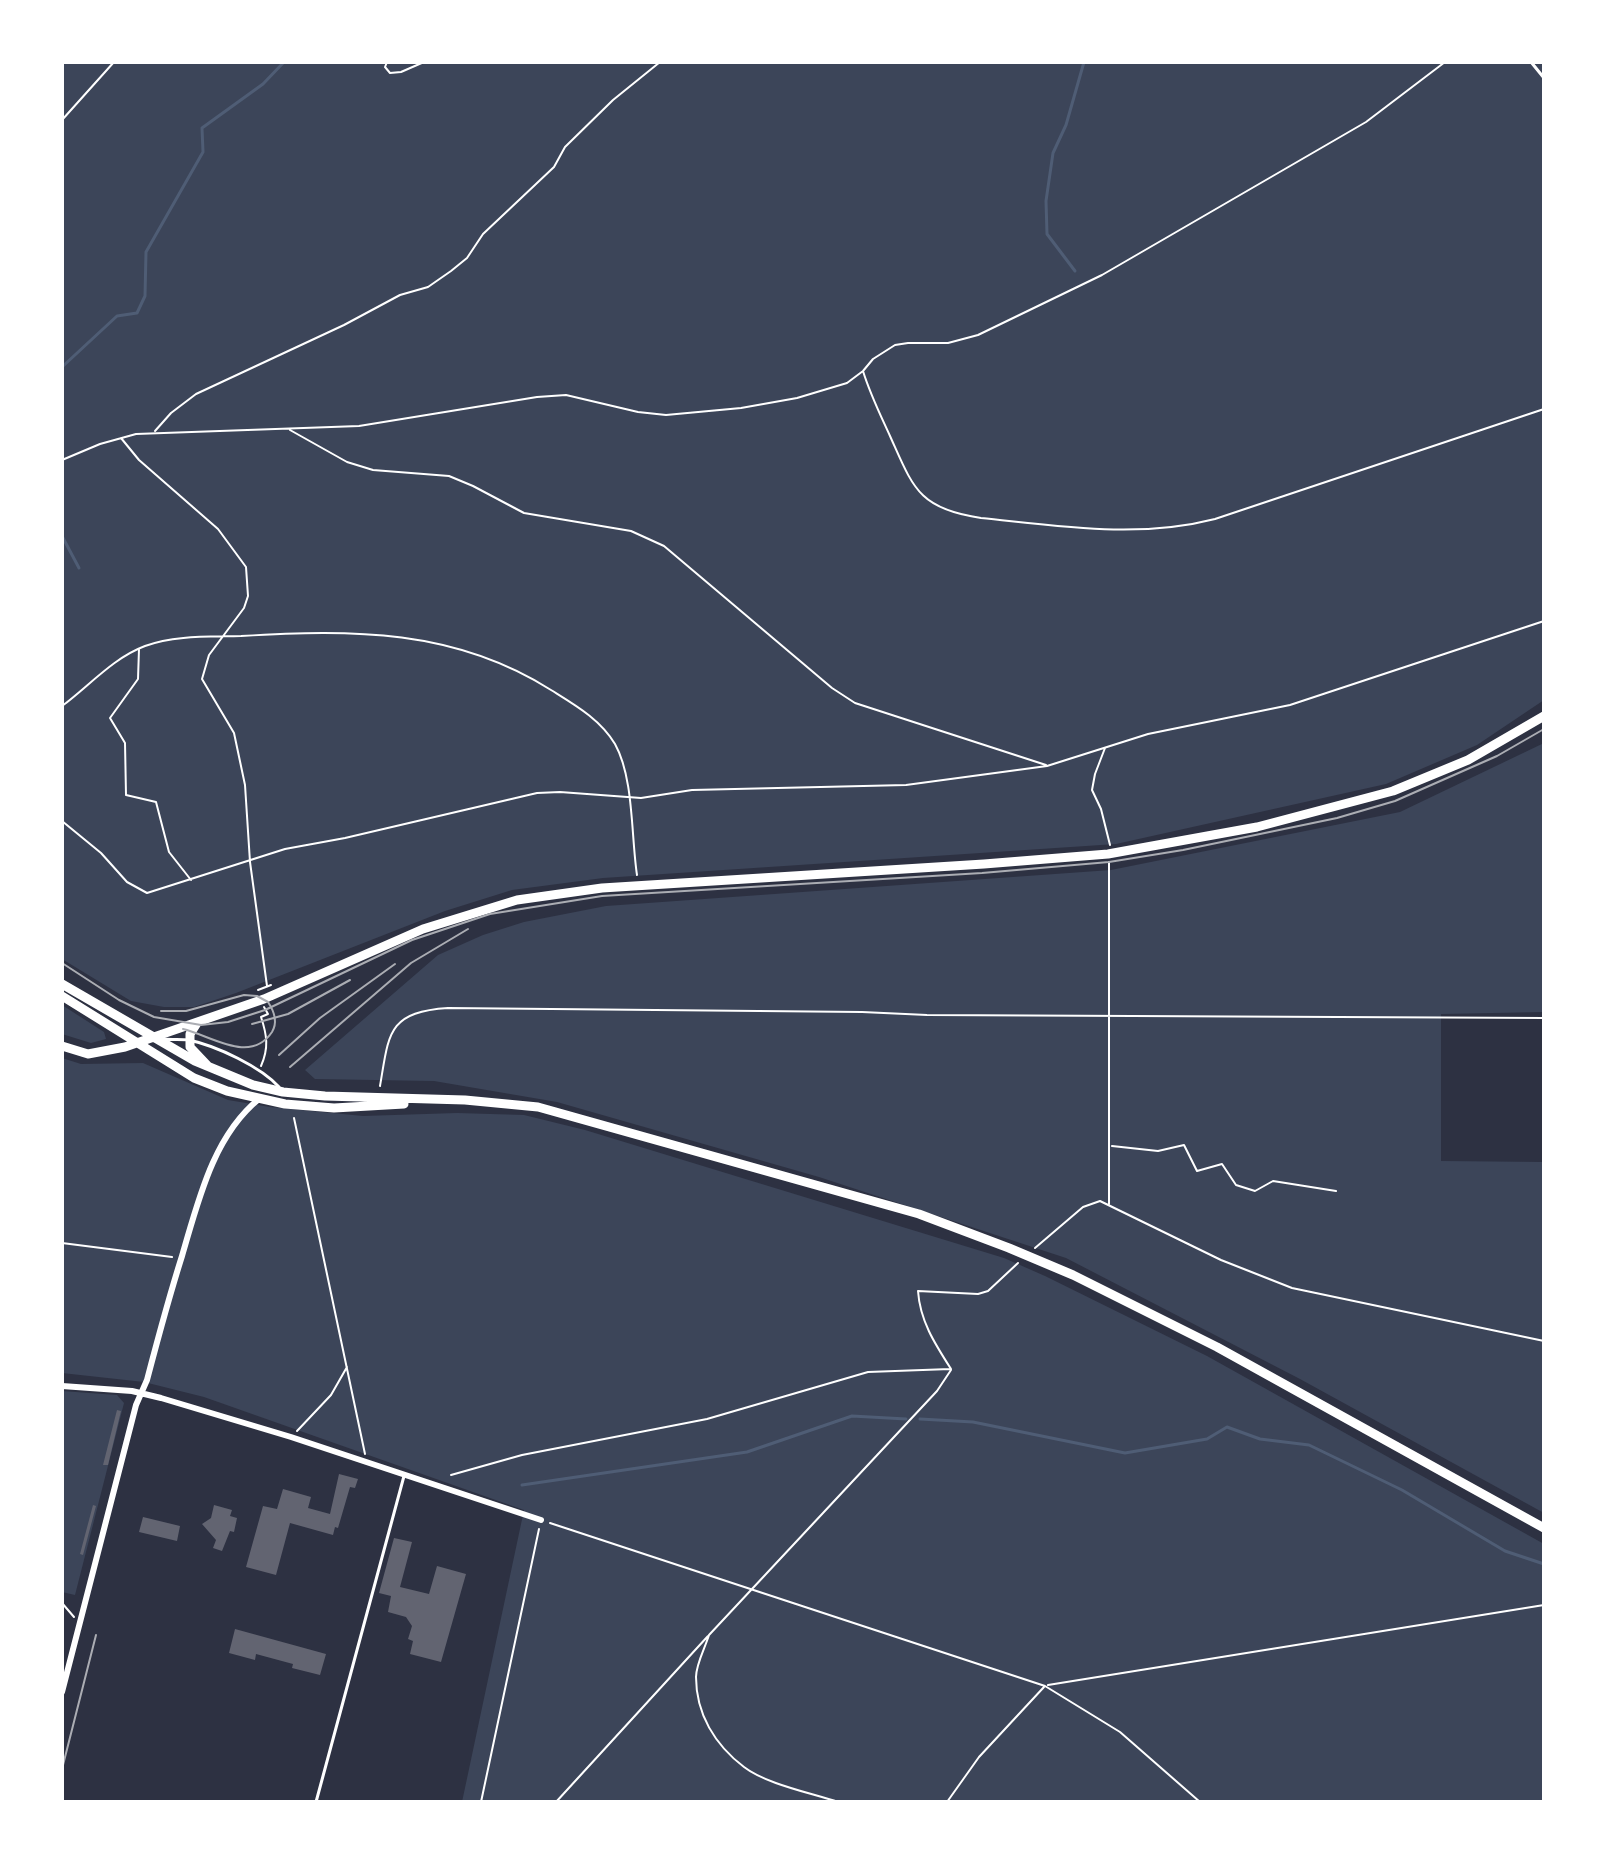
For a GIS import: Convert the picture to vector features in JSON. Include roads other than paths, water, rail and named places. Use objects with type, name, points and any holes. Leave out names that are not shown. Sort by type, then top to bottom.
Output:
[{"type":"main road","points":[[62,1046],[88,1054],[137,1042],[257,1001],[423,929],[481,910],[545,895],[639,885],[1108,854],[1257,827],[1393,791],[1468,760],[1544,716]]},
{"type":"main road","points":[[62,984],[210,1069],[238,1081],[283,1092],[377,1099],[447,1099],[538,1107],[919,1214],[1073,1275],[1217,1347],[1544,1528]]},
{"type":"main road","points":[[62,996],[194,1078],[227,1091],[295,1105],[334,1108],[381,1107],[447,1099]]},
{"type":"main road","points":[[197,1023],[189,1040],[190,1047],[210,1069]]},
{"type":"main road","points":[[259,1099],[283,1092]]},
{"type":"street","points":[[62,1692],[141,1393],[206,1178],[243,1114],[259,1099]]},
{"type":"street","points":[[62,1386],[141,1393],[291,1437],[541,1520]]},
{"type":"lane","points":[[1531,62],[1544,78]]},
{"type":"lane","points":[[152,1037],[189,1040],[260,1069],[295,1105]]},
{"type":"lane","points":[[316,1802],[404,1476]]},
{"type":"waterway","points":[[62,367],[117,316],[137,313],[145,296],[146,252],[203,152],[202,128],[263,84],[284,62]]},
{"type":"waterway","points":[[1075,271],[1047,234],[1046,201],[1053,153],[1066,125],[1084,62]]},
{"type":"waterway","points":[[62,536],[79,568]]},
{"type":"waterway","points":[[522,1485],[747,1452],[852,1416],[906,1419]]},
{"type":"waterway","points":[[920,1419],[973,1422],[1125,1453],[1207,1439],[1227,1427],[1260,1439],[1309,1445],[1402,1490],[1505,1551],[1544,1564]]},
{"type":"tram line","points":[[62,963],[119,1000],[154,1017],[201,1025],[228,1022],[265,1010],[412,940],[490,914],[602,896],[982,873],[1109,862],[1183,850],[1337,818],[1395,801],[1497,756],[1544,729]]},
{"type":"tram line","points":[[290,1067],[411,963],[468,929]]},
{"type":"tram line","points":[[279,1055],[320,1018],[395,964]]},
{"type":"tram line","points":[[252,1024],[288,1014],[350,980]]},
{"type":"tram line","points":[[161,1011],[186,1011],[244,995],[257,996],[268,1002],[275,1020],[272,1032],[263,1042],[253,1046],[229,1045],[183,1029]]},
{"type":"tram line","points":[[63,1765],[96,1635]]}]
